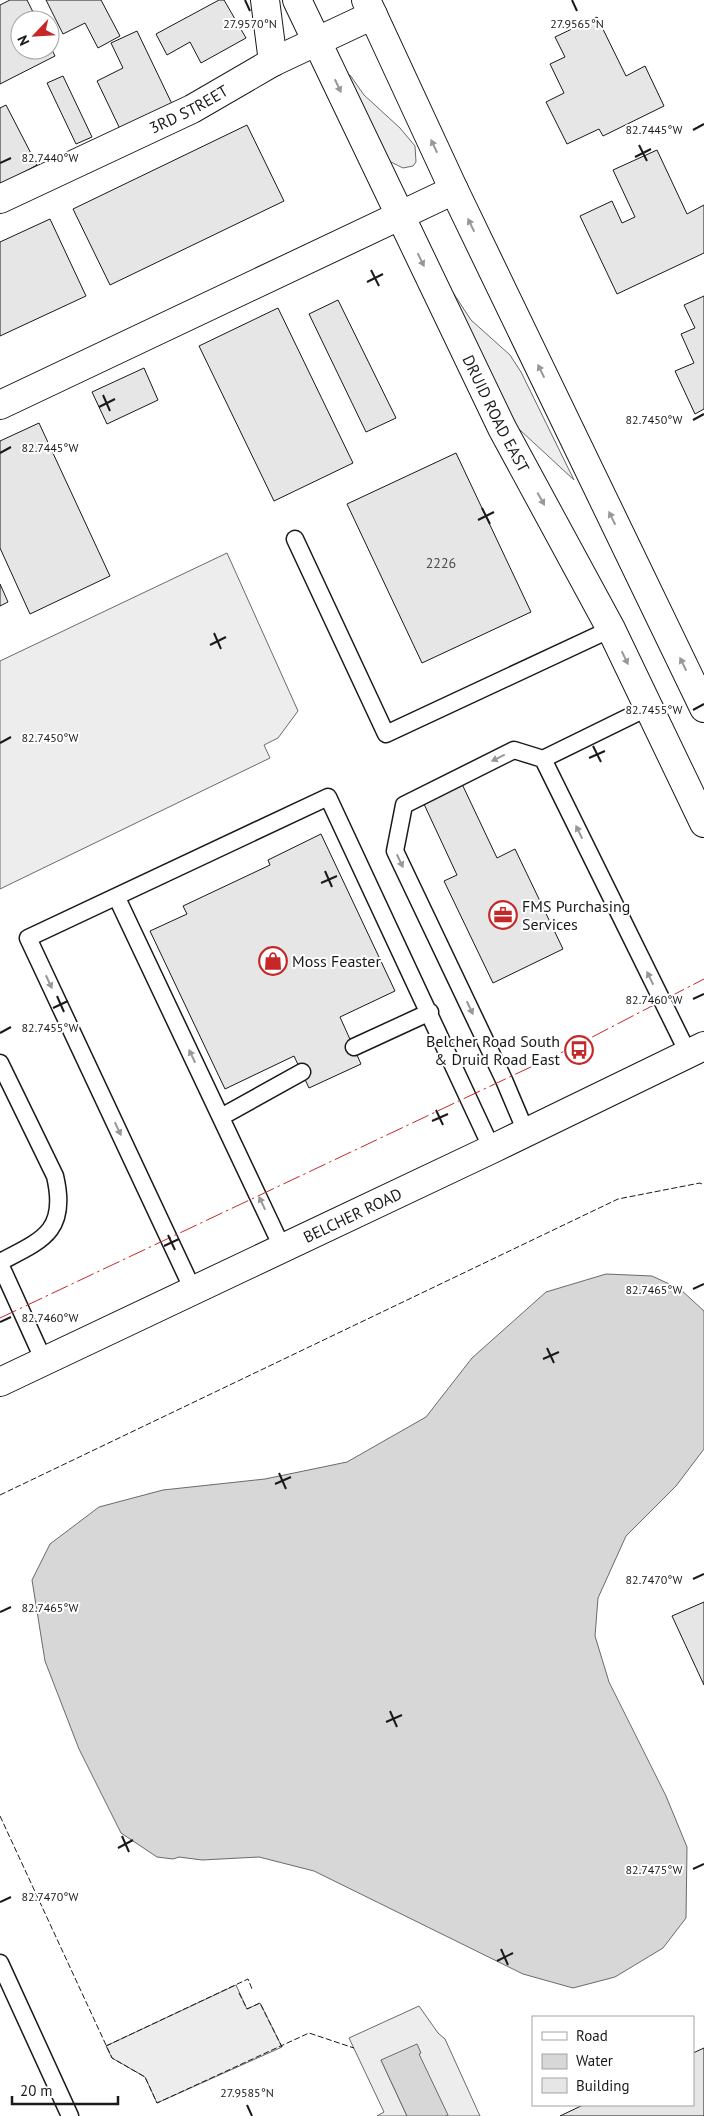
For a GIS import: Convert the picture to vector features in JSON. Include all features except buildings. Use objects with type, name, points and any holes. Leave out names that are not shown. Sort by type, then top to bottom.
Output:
[{"type":"street","points":[[264,0],[273,62]]},
{"type":"street","name":"DRUID ROAD EAST","points":[[297,0],[502,428],[612,629],[704,823]]},
{"type":"street","points":[[370,8],[454,190],[704,708]]},
{"type":"street","name":"3RD STREET","points":[[0,199],[192,109],[273,62],[317,42],[370,8]]},
{"type":"street","points":[[0,406],[454,190]]},
{"type":"street","name":"BELCHER ROAD","points":[[0,1382],[492,1149],[696,1049]]},
{"type":"lane","points":[[295,539],[386,734],[612,629]]},
{"type":"lane","points":[[526,1132],[504,1080],[395,851],[404,805],[514,750],[543,759],[649,707]]},
{"type":"lane","points":[[543,759],[696,1049]]},
{"type":"lane","points":[[193,1290],[28,938],[328,797],[430,1012],[492,1149]]},
{"type":"lane","points":[[116,898],[282,1247]]},
{"type":"lane","points":[[354,1048],[430,1012]]},
{"type":"lane","points":[[0,1063],[55,1176],[59,1195],[57,1213],[51,1230],[29,1247],[0,1263],[44,1361]]},
{"type":"lane","points":[[221,1117],[302,1072]]},
{"type":"lane","points":[[0,1963],[70,2116]]},
{"type":"shaded area","points":[[350,75],[364,95],[400,128],[415,146],[416,162],[413,166],[403,168],[389,161],[347,76]]},
{"type":"shaded area","points":[[452,291],[471,320],[510,355],[521,372],[574,480],[507,418],[448,292]]},
{"type":"shaded area","points":[[227,553],[298,711],[278,738],[264,745],[270,758],[0,889],[0,661]]},
{"type":"shaded area","points":[[236,1985],[247,2009],[260,2003],[282,2047],[157,2103],[145,2077],[112,2058],[106,2046]]},
{"type":"shaded area","points":[[419,2006],[438,2033],[445,2039],[480,2116],[445,2116],[447,2115],[381,2060],[407,2116],[377,2116],[384,2112],[349,2038]]},
{"type":"water","points":[[606,1274],[652,1276],[680,1289],[704,1311],[704,1449],[676,1486],[626,1536],[598,1598],[595,1636],[609,1682],[666,1796],[687,1847],[686,1918],[663,1948],[615,1977],[573,1988],[523,1974],[314,1871],[259,1857],[202,1860],[157,1857],[121,1833],[79,1749],[45,1661],[32,1580],[50,1544],[99,1507],[163,1490],[265,1479],[347,1462],[426,1417],[472,1358],[546,1292]]},
{"type":"water","points":[[417,2044],[421,2053],[419,2054],[448,2115],[407,2116],[381,2060]]},
{"type":"fence","points":[[0,1495],[618,1199],[700,1183],[704,1185]]},
{"type":"fence","points":[[0,1816],[112,2058],[145,2077],[157,2103],[309,2033],[354,2048]]},
{"type":"fence","points":[[106,2046],[248,1979],[252,1989]]},
{"type":"fence","points":[[239,1993],[247,2009],[260,2003],[282,2047]]},
{"type":"power","points":[[0,1318],[573,1047],[704,979]]},
{"type":"place","name":"FMS Purchasing Services","points":[[503,915]]},
{"type":"place","name":"Moss Feaster","points":[[273,961]]},
{"type":"place","name":"Belcher Road South & Druid Road East","points":[[579,1050]]}]
